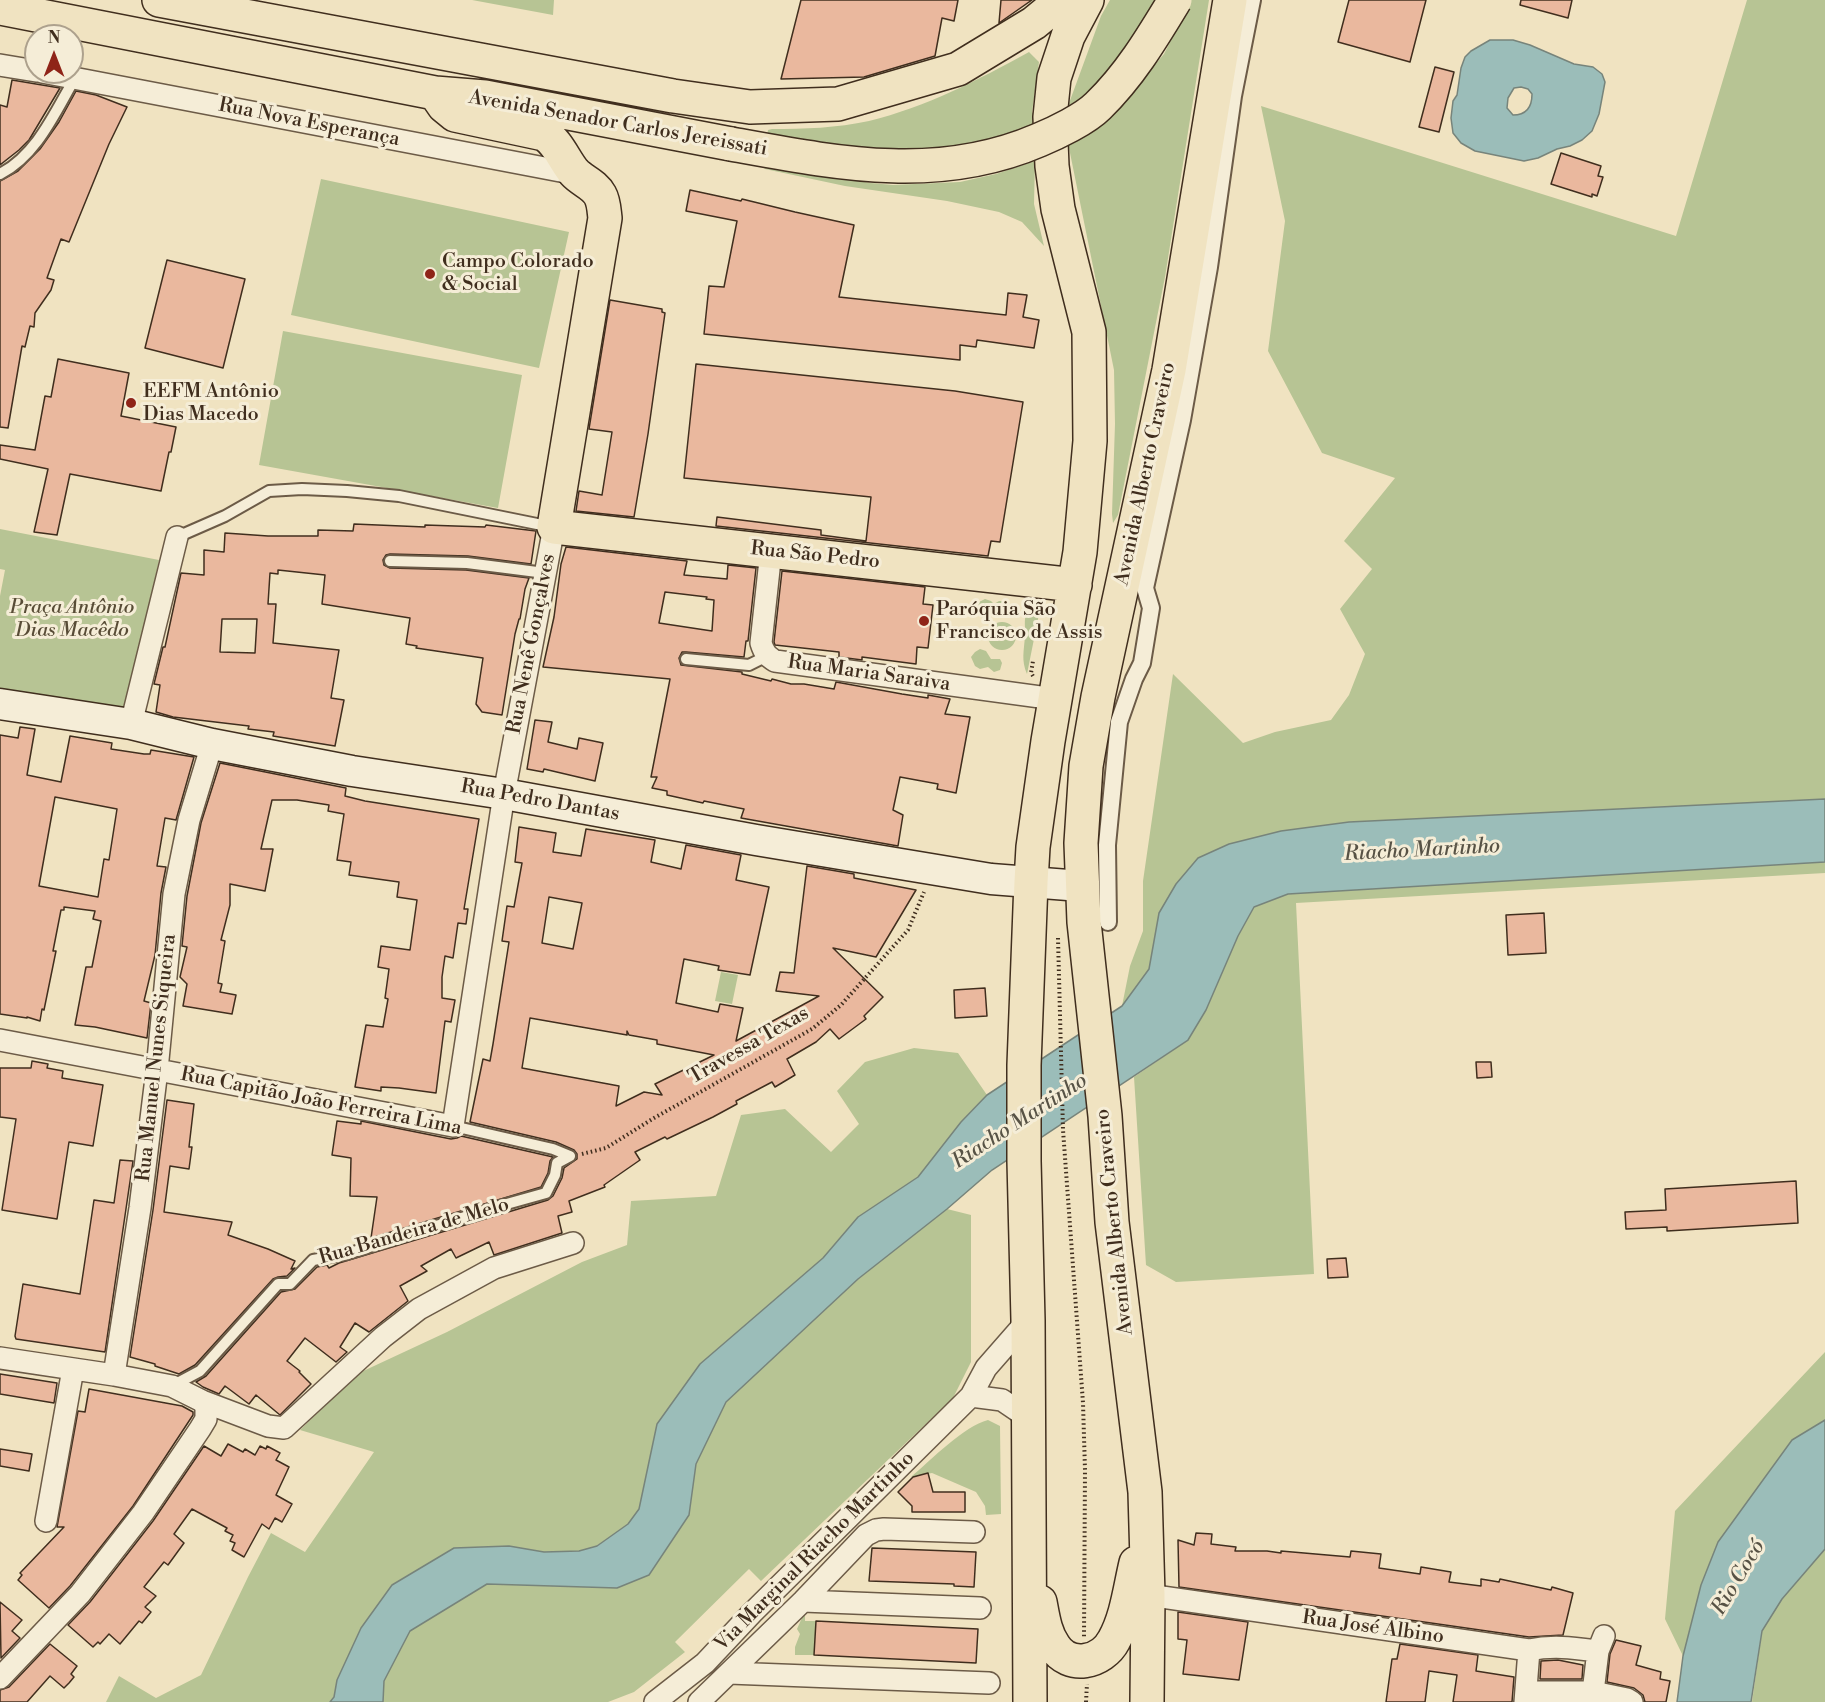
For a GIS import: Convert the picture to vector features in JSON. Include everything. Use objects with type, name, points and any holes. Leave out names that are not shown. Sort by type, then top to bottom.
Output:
[{"type":"main road","name":"Avenida Senador Carlos Jereissati","points":[[159,0],[673,96],[750,107],[838,104],[958,69],[1034,23],[1062,0]]},
{"type":"main road","points":[[1030,1702],[1024,1065],[1031,882],[1045,762],[1080,552],[1090,441],[1089,333],[1058,209],[1050,117],[1054,78],[1068,36],[1087,0]]},
{"type":"main road","name":"Avenida Senador Carlos Jereissati","points":[[0,8],[435,93],[485,97],[824,161],[895,167],[955,164],[1004,153],[1050,135],[1096,108],[1127,76],[1151,42],[1175,0]]},
{"type":"main road","name":"Avenida Alberto Craveiro","points":[[1147,1702],[1148,1596],[1145,1492],[1112,1222],[1105,1116],[1081,886],[1081,843],[1086,766],[1098,697],[1169,370],[1230,0]]},
{"type":"main road","name":"Rua Nenê Gonçalves","points":[[435,93],[444,106],[455,115],[544,134],[551,138],[576,174],[600,194],[604,204],[606,218],[554,527]]},
{"type":"main road","name":"Rua São Pedro","points":[[554,527],[1075,585]]},
{"type":"main road","name":"Rua Pedro Dantas","points":[[0,704],[131,724],[212,744],[352,771],[504,794],[779,844],[991,879],[1081,886]]},
{"type":"main road","points":[[1028,1532],[1045,1628],[1059,1653],[1070,1660],[1085,1661],[1105,1652],[1117,1634],[1147,1519]]},
{"type":"street","points":[[1108,922],[1107,845],[1119,722],[1142,663],[1151,608],[1145,588],[1182,420],[1209,267],[1233,96],[1252,0]]},
{"type":"street","points":[[0,65],[24,69]]},
{"type":"street","name":"Rua Nova Esperança","points":[[84,80],[576,174]]},
{"type":"street","name":"Rua Nenê Gonçalves","points":[[453,1126],[504,794],[554,527]]},
{"type":"street","points":[[131,724],[177,537]]},
{"type":"street","points":[[767,656],[762,643],[771,551]]},
{"type":"street","name":"Rua Maria Saraiva","points":[[767,656],[775,661],[1055,699]]},
{"type":"street","name":"Rua Manuel Nunes Siqueira","points":[[114,1375],[140,1208],[157,1070],[174,894],[189,820],[212,744]]},
{"type":"street","name":"Rua Capitão João Ferreira Lima","points":[[0,1040],[453,1126]]},
{"type":"street","points":[[0,1358],[172,1386],[202,1401],[268,1426],[284,1428],[383,1337],[419,1309],[494,1268],[573,1244]]},
{"type":"street","name":"Via Marginal Riacho Martinho","points":[[655,1702],[705,1663],[752,1613],[971,1396],[986,1368],[1028,1320]]},
{"type":"street","points":[[46,1521],[73,1369]]},
{"type":"street","points":[[971,1396],[1002,1400],[1028,1417]]},
{"type":"street","points":[[0,1678],[80,1594],[143,1513],[206,1419],[206,1407],[202,1401]]},
{"type":"street","points":[[699,1702],[803,1601],[866,1535],[876,1530],[974,1532]]},
{"type":"street","name":"Rua José Albino","points":[[1148,1596],[1529,1650],[1548,1646],[1563,1647],[1601,1643],[1593,1692]]},
{"type":"street","points":[[803,1601],[980,1608]]},
{"type":"street","points":[[752,1613],[772,1631]]},
{"type":"street","points":[[1529,1650],[1526,1697],[1593,1692],[1632,1702]]},
{"type":"street","points":[[729,1673],[989,1683]]},
{"type":"lane","points":[[0,174],[14,166],[37,141],[71,84]]},
{"type":"lane","points":[[177,537],[225,516],[269,491],[302,489],[399,496],[554,527]]},
{"type":"lane","points":[[390,561],[467,563],[545,573]]},
{"type":"lane","name":"Rua Maria Saraiva","points":[[686,659],[748,665],[767,656]]},
{"type":"lane","name":"Rua Capitão João Ferreira Lima","points":[[453,1126],[553,1149],[570,1156]]},
{"type":"lane","name":"Rua Bandeira de Melo","points":[[172,1386],[200,1371],[278,1284],[290,1284],[313,1260],[347,1254],[546,1193],[555,1175],[557,1163],[570,1156]]},
{"type":"path","name":"Travessa Texas","points":[[570,1156],[606,1148],[654,1118],[812,1029],[841,1005],[908,930],[926,886]]},
{"type":"path","name":"Avenida Alberto Craveiro","points":[[1059,1040],[1063,1130],[1083,1403],[1084,1644]]},
{"type":"path","points":[[1086,1702],[1087,1678]]},
{"type":"green space","points":[[472,0],[554,0],[553,15]]},
{"type":"green space","points":[[1110,0],[1158,0],[1123,58],[1088,94],[1068,106],[1101,16]]},
{"type":"green space","points":[[1191,0],[1209,0],[1165,277],[1118,515],[1113,523],[1114,370],[1068,143],[1132,91],[1164,54]]},
{"type":"green space","points":[[1747,0],[1825,0],[1825,799],[1349,822],[1281,831],[1149,969],[1122,1006],[1130,966],[1143,931],[1143,881],[1173,674],[1243,743],[1275,732],[1331,720],[1349,695],[1365,654],[1340,609],[1372,569],[1344,541],[1395,478],[1322,453],[1268,351],[1285,221],[1261,106],[1676,236]]},
{"type":"green space","points":[[1029,52],[1039,62],[1032,112],[1041,126],[999,142],[919,155],[767,136],[768,130],[772,129],[845,125],[890,115],[951,92]]},
{"type":"green space","points":[[1035,161],[1034,204],[1044,246],[1022,222],[999,212],[947,201],[845,186],[763,167],[893,185],[960,182],[996,174]]},
{"type":"green space","name":"Campo Colorado & Social","points":[[321,179],[569,232],[539,368],[291,315]]},
{"type":"green space","points":[[283,331],[522,375],[498,508],[259,465]]},
{"type":"green space","name":"Praça Antônio Dias Macêdo","points":[[0,529],[159,560],[128,704],[117,713],[0,691],[0,596],[5,570],[0,569]]},
{"type":"green space","points":[[985,599],[994,604],[1003,601],[1008,606],[1007,610],[1004,614],[995,613],[991,617],[982,618],[976,609],[977,604]]},
{"type":"green space","points":[[1041,604],[1027,674],[1023,660],[1025,618],[1029,609]]},
{"type":"green space","points":[[1002,622],[1012,626],[1016,636],[1012,646],[1002,650],[992,646],[988,636],[992,626]]},
{"type":"green space","points":[[980,649],[986,651],[991,659],[1000,659],[1002,663],[1000,670],[994,672],[988,667],[980,669],[975,666],[971,657]]},
{"type":"green space","points":[[1825,862],[1825,873],[1296,903],[1314,1274],[1176,1282],[1146,1265],[1134,1077],[1188,1040],[1206,1010],[1238,936],[1254,907],[1288,894]]},
{"type":"green space","points":[[721,972],[738,975],[732,1004],[715,1001]]},
{"type":"green space","points":[[914,1048],[958,1053],[987,1095],[961,1122],[918,1177],[858,1217],[823,1258],[700,1364],[657,1424],[639,1510],[628,1524],[597,1546],[579,1551],[544,1552],[509,1546],[454,1548],[392,1585],[361,1628],[337,1680],[334,1697],[330,1702],[106,1702],[119,1676],[156,1698],[201,1675],[271,1533],[305,1552],[374,1452],[300,1430],[359,1373],[447,1332],[582,1262],[627,1245],[631,1201],[716,1196],[741,1115],[785,1109],[831,1152],[859,1124],[837,1091],[865,1062]]},
{"type":"green space","points":[[947,1209],[971,1215],[971,1362],[953,1398],[761,1581],[749,1569],[675,1642],[685,1652],[634,1692],[608,1702],[383,1702],[384,1681],[409,1631],[487,1584],[616,1588],[689,1515],[696,1464],[726,1402],[858,1279]]},
{"type":"green space","points":[[1825,1352],[1825,1420],[1718,1542],[1701,1585],[1683,1656],[1665,1619],[1675,1511]]},
{"type":"green space","points":[[988,1420],[1000,1426],[1001,1514],[986,1515],[985,1506],[976,1492],[932,1473],[911,1477],[958,1436]]},
{"type":"green space","points":[[1825,1549],[1825,1702],[1752,1702],[1762,1631],[1782,1599]]},
{"type":"green space","points":[[805,1611],[805,1621],[816,1621],[814,1655],[795,1655],[795,1647],[800,1634],[797,1629]]},
{"type":"water","points":[[1490,40],[1513,40],[1574,64],[1593,67],[1602,74],[1605,82],[1599,114],[1592,131],[1582,140],[1570,146],[1524,161],[1475,151],[1461,143],[1453,133],[1451,118],[1461,68],[1465,57]],"holes":[[[1514,88],[1528,89],[1532,94],[1531,103],[1525,112],[1513,115],[1507,108],[1508,98]]]},
{"type":"water","name":"Riacho Martinho","points":[[1825,799],[1825,862],[1288,894],[1254,907],[1238,936],[1206,1010],[1188,1040],[992,1170],[947,1209],[858,1279],[726,1402],[696,1464],[689,1515],[649,1575],[617,1588],[487,1584],[410,1631],[384,1681],[383,1702],[330,1702],[334,1697],[337,1680],[361,1628],[392,1585],[454,1548],[509,1546],[544,1552],[579,1551],[597,1546],[628,1524],[639,1509],[657,1424],[700,1364],[823,1258],[858,1217],[918,1177],[961,1122],[987,1095],[1122,1006],[1149,969],[1159,913],[1176,884],[1198,858],[1229,844],[1281,831],[1349,822]]},
{"type":"water","name":"Rio Cocó","points":[[1825,1420],[1825,1549],[1782,1599],[1762,1631],[1751,1702],[1677,1702],[1683,1656],[1701,1585],[1718,1542],[1792,1440]]},
{"type":"building","points":[[801,0],[958,0],[954,21],[942,18],[935,56],[864,77],[781,79]]},
{"type":"building","points":[[1001,0],[1032,0],[999,23]]},
{"type":"building","points":[[1349,0],[1426,0],[1410,62],[1338,42]]},
{"type":"building","points":[[1521,0],[1572,0],[1568,18],[1520,5]]},
{"type":"building","points":[[1435,67],[1454,72],[1439,132],[1419,127]]},
{"type":"building","points":[[12,80],[24,82],[24,84],[60,88],[29,140],[0,165],[0,105],[7,107]]},
{"type":"building","points":[[76,91],[96,95],[127,107],[109,144],[69,242],[61,239],[47,278],[54,280],[51,290],[35,313],[34,327],[30,326],[25,347],[22,346],[8,428],[0,427],[0,181],[18,171],[40,149],[59,122]]},
{"type":"building","points":[[1561,153],[1601,166],[1598,176],[1603,177],[1597,196],[1592,194],[1592,197],[1551,184]]},
{"type":"building","points":[[690,190],[741,201],[742,199],[854,225],[839,297],[1006,315],[1008,293],[1027,295],[1023,317],[1039,320],[1034,348],[977,340],[976,347],[960,345],[960,360],[704,334],[709,286],[724,287],[737,221],[686,211]]},
{"type":"building","points":[[167,260],[245,279],[223,368],[145,348]]},
{"type":"building","points":[[610,300],[662,309],[665,313],[634,517],[576,511],[579,491],[602,495],[612,432],[589,429]]},
{"type":"building","points":[[58,359],[129,373],[121,416],[176,427],[161,491],[70,474],[57,535],[34,532],[48,469],[0,459],[0,445],[35,450],[45,396],[51,397]]},
{"type":"building","points":[[696,364],[955,391],[1023,402],[1000,542],[991,541],[988,556],[716,526],[717,517],[821,530],[821,535],[866,541],[871,497],[684,478]]},
{"type":"building","points":[[354,524],[425,527],[425,525],[485,527],[486,525],[536,531],[531,564],[468,556],[390,554],[386,555],[383,560],[384,565],[390,568],[466,570],[529,578],[515,634],[502,715],[482,712],[476,704],[483,658],[416,648],[417,646],[406,644],[410,618],[322,604],[325,575],[278,570],[278,574],[270,573],[268,604],[276,604],[273,643],[339,650],[331,698],[344,700],[335,746],[273,736],[274,732],[248,729],[249,726],[173,717],[156,712],[160,685],[154,684],[163,647],[165,647],[181,573],[204,575],[204,550],[224,552],[225,533],[318,536],[318,530],[353,531]],"holes":[[[222,619],[257,619],[255,653],[220,652]]]},
{"type":"building","points":[[566,547],[687,561],[684,575],[727,579],[728,565],[756,568],[748,641],[746,641],[744,657],[682,652],[679,658],[681,665],[742,672],[742,674],[791,684],[834,689],[836,682],[928,698],[928,695],[950,699],[945,714],[970,717],[956,793],[937,789],[938,784],[900,777],[893,810],[903,815],[898,846],[741,818],[744,809],[667,795],[667,791],[652,788],[657,777],[651,777],[670,679],[543,667],[554,617],[561,564]],"holes":[[[665,592],[707,597],[706,599],[714,600],[712,631],[659,623]]]},
{"type":"building","points":[[782,571],[925,587],[923,604],[933,605],[928,648],[917,647],[916,664],[862,657],[862,660],[839,657],[839,652],[775,645]]},
{"type":"building","points":[[535,720],[552,722],[548,742],[577,749],[579,738],[603,743],[595,781],[544,769],[543,772],[527,769]]},
{"type":"building","points":[[20,727],[35,729],[27,775],[61,782],[70,736],[112,743],[111,749],[144,754],[150,754],[151,750],[194,757],[176,820],[165,818],[157,866],[166,867],[155,955],[144,1001],[151,1003],[147,1038],[75,1025],[86,967],[92,967],[101,921],[93,919],[95,911],[64,907],[64,910],[61,910],[53,951],[56,951],[40,1021],[0,1014],[0,735],[18,738]],"holes":[[[55,797],[117,809],[109,860],[104,859],[98,897],[39,886]]]},
{"type":"building","points":[[220,763],[346,788],[345,796],[365,801],[479,819],[464,909],[468,909],[466,924],[458,923],[453,958],[445,956],[442,998],[455,1000],[451,1022],[445,1021],[436,1093],[399,1088],[381,1087],[381,1091],[355,1087],[366,1025],[383,1027],[388,999],[385,998],[389,969],[378,967],[381,946],[410,950],[417,900],[397,897],[399,882],[349,875],[351,862],[337,860],[344,814],[328,811],[329,805],[297,800],[272,800],[261,849],[273,849],[265,891],[230,884],[230,905],[221,940],[225,941],[218,983],[222,984],[220,992],[236,995],[232,1014],[183,1006],[187,984],[180,977],[187,947],[182,946],[187,896],[201,823]]},
{"type":"building","points":[[519,827],[556,833],[553,852],[581,856],[586,829],[655,840],[651,862],[681,869],[686,845],[741,855],[736,880],[769,887],[750,975],[718,970],[719,966],[684,959],[676,1003],[718,1012],[720,1004],[743,1008],[736,1041],[819,996],[776,991],[780,972],[794,973],[807,866],[854,874],[854,878],[916,890],[876,957],[833,948],[883,997],[864,1016],[866,1019],[839,1039],[830,1029],[816,1042],[787,1059],[795,1075],[775,1087],[772,1082],[736,1101],[737,1104],[713,1117],[635,1152],[640,1160],[604,1185],[605,1187],[569,1201],[572,1212],[558,1216],[562,1233],[494,1255],[489,1242],[456,1258],[451,1249],[421,1266],[427,1271],[400,1286],[408,1301],[369,1332],[355,1323],[340,1347],[347,1352],[336,1362],[305,1338],[287,1361],[311,1384],[280,1415],[256,1395],[249,1404],[225,1386],[219,1394],[203,1387],[196,1382],[206,1376],[281,1292],[295,1289],[317,1267],[327,1265],[329,1268],[339,1263],[548,1200],[553,1196],[562,1178],[564,1168],[577,1159],[574,1150],[556,1142],[470,1122],[483,1059],[490,1061],[493,1044],[509,942],[502,941],[507,906],[514,907],[522,863],[515,862]],"holes":[[[549,897],[582,903],[573,949],[542,943]],[[530,1018],[627,1035],[627,1031],[629,1035],[657,1040],[657,1044],[714,1055],[655,1084],[662,1095],[644,1092],[616,1106],[619,1086],[522,1068]]]},
{"type":"building","points":[[1544,913],[1546,953],[1508,955],[1506,915]]},
{"type":"building","points":[[985,988],[987,1016],[955,1018],[954,990]]},
{"type":"building","points":[[32,1061],[48,1064],[47,1068],[63,1071],[62,1078],[103,1085],[93,1146],[69,1142],[57,1219],[2,1210],[16,1119],[0,1117],[0,1068],[31,1068]]},
{"type":"building","points":[[1476,1062],[1491,1062],[1492,1077],[1477,1078]]},
{"type":"building","points":[[167,1100],[194,1104],[189,1169],[170,1166],[164,1212],[232,1222],[228,1235],[295,1261],[291,1269],[295,1268],[287,1276],[273,1279],[195,1365],[179,1374],[130,1357],[153,1210]]},
{"type":"building","points":[[337,1121],[361,1124],[361,1121],[451,1139],[461,1136],[553,1157],[541,1187],[371,1238],[377,1197],[350,1196],[351,1158],[332,1155]]},
{"type":"building","points":[[120,1160],[133,1161],[105,1352],[16,1339],[23,1284],[80,1294],[94,1200],[114,1203]]},
{"type":"building","points":[[1796,1181],[1798,1223],[1667,1231],[1667,1227],[1626,1229],[1625,1212],[1666,1210],[1665,1189]]},
{"type":"building","points":[[1346,1258],[1348,1277],[1328,1278],[1327,1259]]},
{"type":"building","points":[[0,1374],[57,1383],[54,1403],[0,1394]]},
{"type":"building","points":[[89,1389],[182,1406],[193,1412],[193,1415],[133,1506],[70,1586],[49,1608],[18,1580],[22,1575],[20,1573],[64,1527],[57,1527],[78,1411],[85,1412]]},
{"type":"building","points":[[228,1444],[255,1455],[260,1446],[266,1449],[267,1446],[280,1453],[276,1460],[289,1467],[276,1495],[292,1504],[282,1522],[275,1518],[269,1529],[262,1524],[244,1557],[232,1550],[235,1543],[230,1541],[233,1535],[225,1531],[227,1528],[192,1509],[174,1534],[184,1543],[168,1565],[164,1562],[144,1587],[156,1596],[145,1607],[151,1612],[142,1623],[139,1621],[120,1644],[109,1634],[100,1644],[98,1642],[93,1647],[68,1625],[90,1602],[153,1521],[204,1446],[221,1456]]},
{"type":"building","points":[[0,1449],[32,1454],[29,1471],[0,1466]]},
{"type":"building","points":[[928,1473],[933,1492],[965,1492],[965,1512],[912,1512],[912,1506],[898,1492],[913,1477]]},
{"type":"building","points":[[1196,1533],[1212,1534],[1211,1544],[1236,1547],[1235,1551],[1281,1553],[1281,1551],[1350,1557],[1351,1551],[1381,1554],[1379,1568],[1420,1574],[1421,1567],[1451,1572],[1449,1582],[1481,1586],[1481,1579],[1499,1582],[1500,1579],[1551,1590],[1552,1587],[1573,1593],[1563,1635],[1529,1637],[1179,1587],[1178,1540],[1194,1545]]},
{"type":"building","points":[[872,1548],[976,1552],[974,1587],[954,1586],[954,1584],[869,1581]]},
{"type":"building","points":[[0,1602],[22,1620],[12,1631],[20,1638],[1,1658]]},
{"type":"building","points":[[1178,1612],[1248,1622],[1239,1680],[1183,1674],[1187,1640],[1178,1639]]},
{"type":"building","points":[[816,1621],[978,1629],[976,1663],[814,1655]]},
{"type":"building","points":[[1616,1640],[1641,1646],[1636,1665],[1661,1672],[1660,1679],[1670,1681],[1666,1702],[1645,1702],[1643,1695],[1634,1688],[1607,1682],[1610,1654]]},
{"type":"building","points":[[50,1644],[77,1666],[71,1674],[74,1677],[69,1683],[64,1688],[50,1676],[27,1702],[0,1702],[0,1690],[9,1687]]},
{"type":"building","points":[[1400,1644],[1478,1655],[1476,1671],[1514,1677],[1512,1702],[1453,1702],[1457,1675],[1429,1671],[1425,1702],[1386,1702],[1392,1659],[1397,1659]]},
{"type":"building","points":[[1558,1660],[1583,1665],[1582,1679],[1540,1679],[1541,1661]]},
{"type":"place","name":"Campo Colorado & Social","points":[[430,274]]},
{"type":"place","name":"EEFM Antônio Dias Macedo","points":[[131,403]]},
{"type":"place","name":"Paróquia São Francisco de Assis","points":[[924,621]]}]
